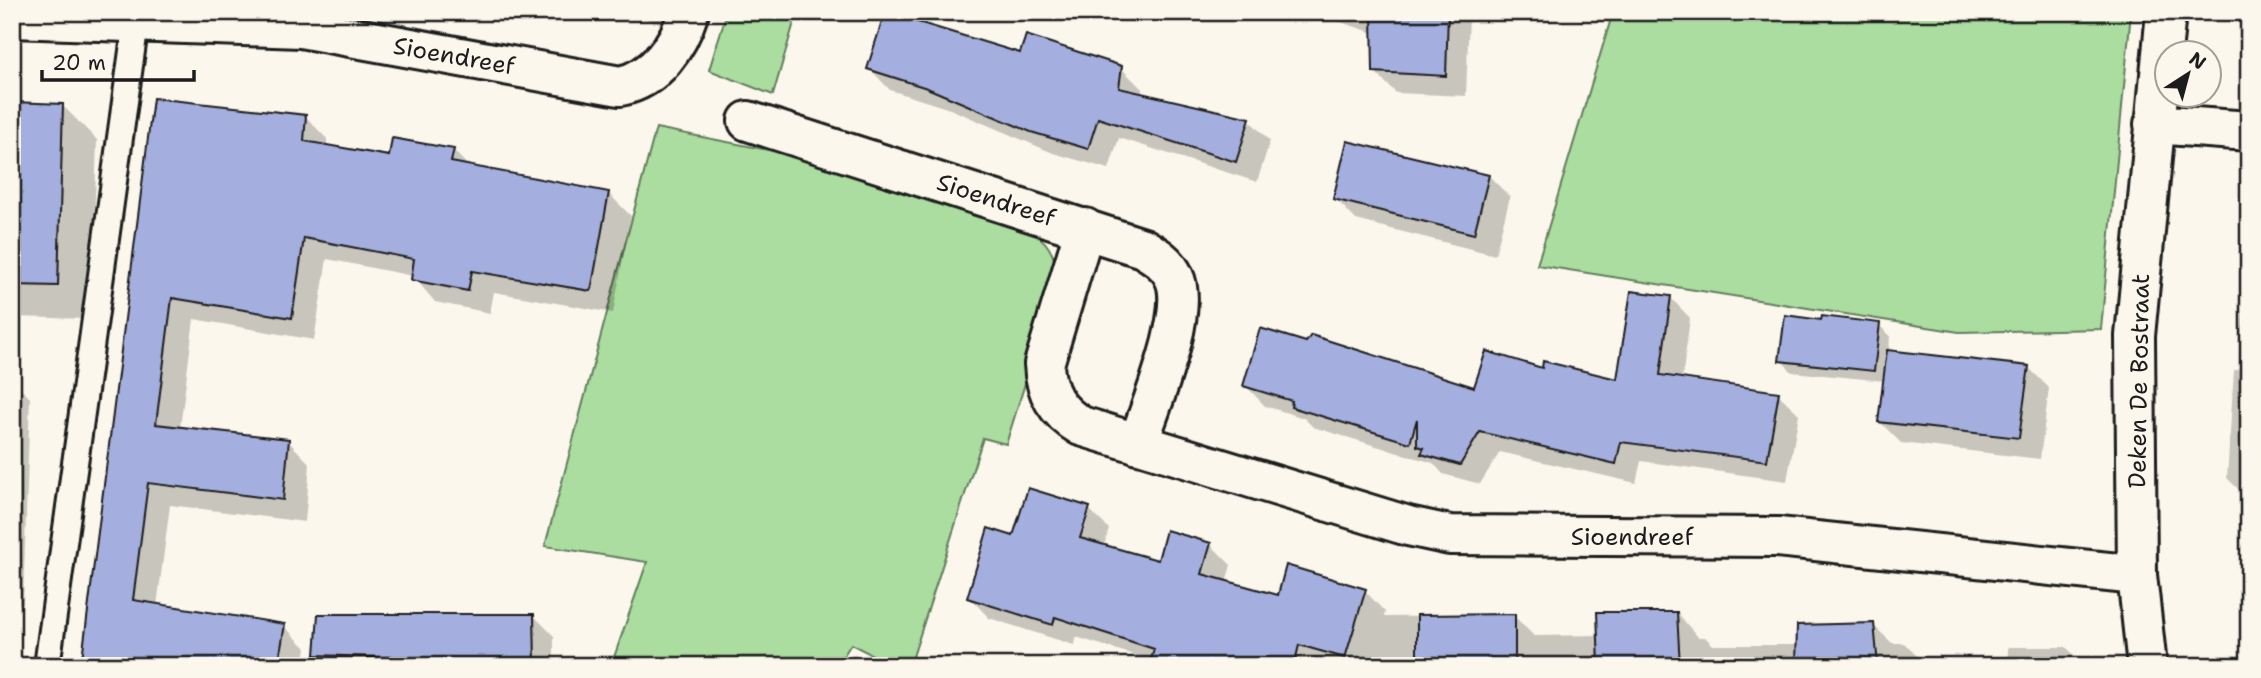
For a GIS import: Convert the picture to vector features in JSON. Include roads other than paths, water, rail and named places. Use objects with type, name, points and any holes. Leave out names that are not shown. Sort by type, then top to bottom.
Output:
[{"type":"street","name":"Sioendreef","points":[[12,18],[136,22],[207,18],[301,28],[620,86],[642,79],[655,69],[675,45],[690,12]]},
{"type":"street","name":"Deken De Bostraat","points":[[2147,666],[2137,575],[2135,336],[2166,12]]},
{"type":"street","name":"Sioendreef","points":[[748,121],[1085,228],[1152,253],[1168,267],[1178,285],[1178,319],[1138,444]]},
{"type":"street","points":[[2154,124],[2249,131]]},
{"type":"street","name":"Sioendreef","points":[[1085,228],[1046,354],[1046,385],[1055,405],[1072,421],[1138,444],[1408,526],[1450,535],[1778,537],[2137,575]]},
{"type":"lane","points":[[47,666],[136,22]]}]
